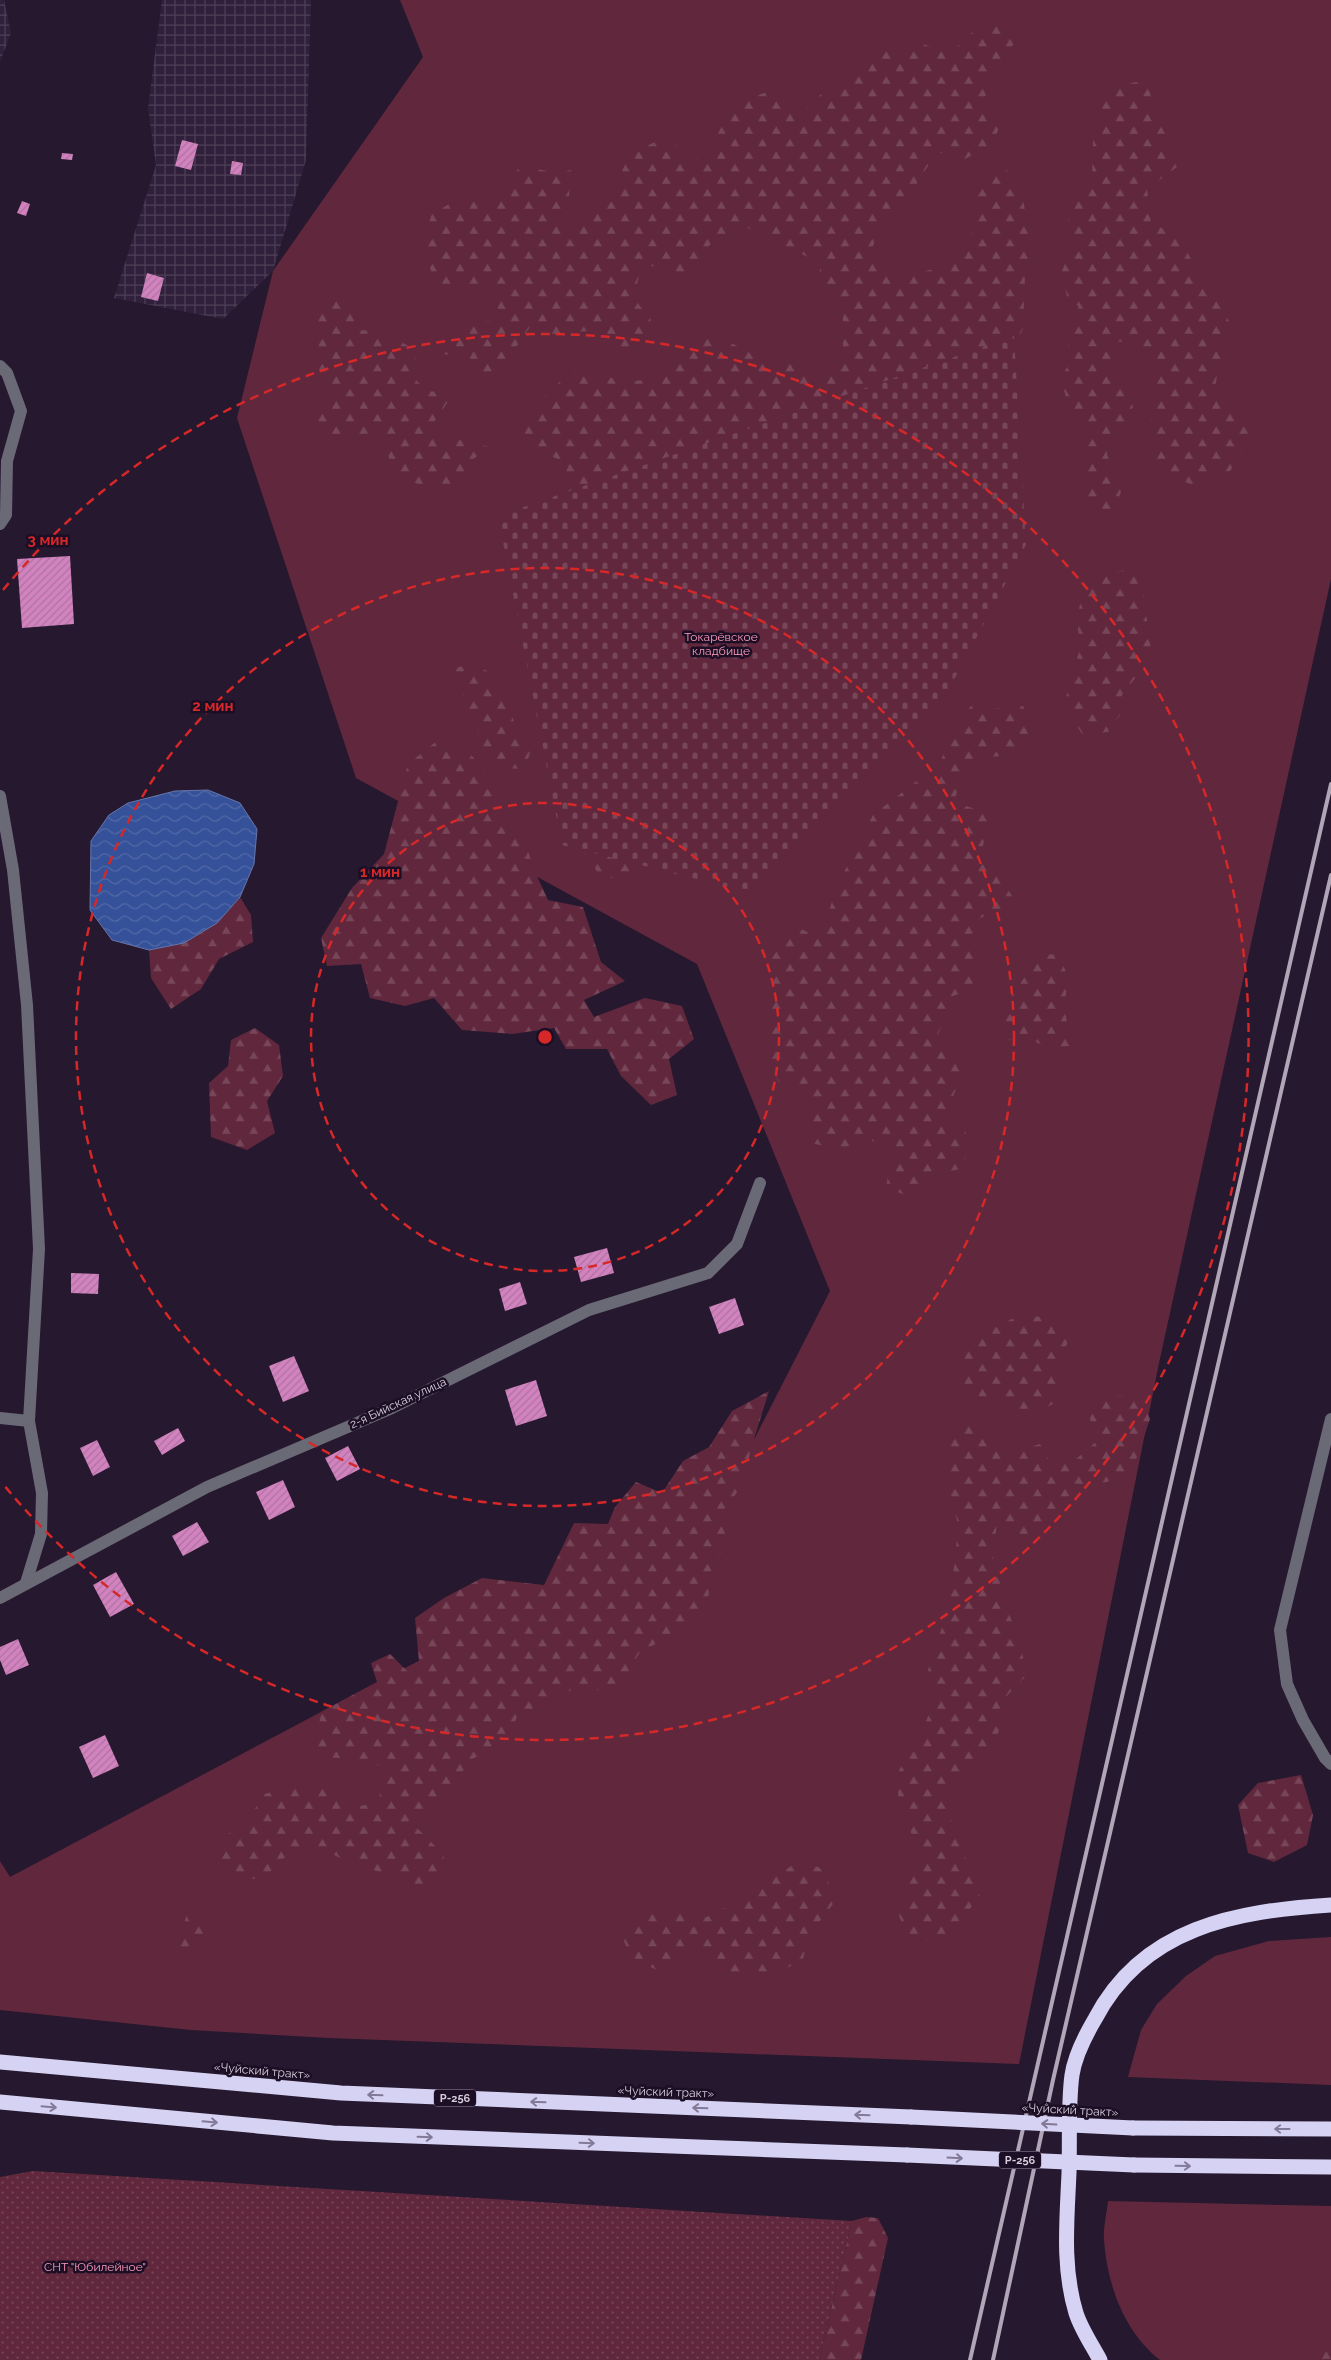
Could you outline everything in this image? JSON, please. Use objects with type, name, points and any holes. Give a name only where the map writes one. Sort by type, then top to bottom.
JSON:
[{"type":"highway","points":[[1100,2360],[1077,2314],[1071,2291],[1066,2251],[1072,2075],[1083,2041],[1100,2009],[1118,1982],[1143,1957],[1171,1939],[1204,1925],[1287,1907],[1331,1905]]},
{"type":"highway","name":"«Чуйский тракт»","points":[[0,2062],[341,2093],[1133,2128],[1331,2129]]},
{"type":"highway","name":"Р-256","points":[[0,2102],[334,2133],[1134,2165],[1331,2168]]},
{"type":"street","points":[[0,366],[7,373],[21,411],[7,462],[6,515],[0,524]]},
{"type":"street","points":[[0,796],[13,870],[27,1005],[39,1249],[29,1420],[42,1493],[41,1534],[26,1583]]},
{"type":"street","name":"2-я Бийская улица","points":[[0,1598],[206,1487],[392,1408],[589,1310],[708,1273],[737,1244],[760,1183]]},
{"type":"street","points":[[0,1418],[29,1420]]},
{"type":"street","points":[[1331,1419],[1280,1630],[1287,1684],[1303,1720],[1324,1758],[1331,1764]]},
{"type":"shaded area","points":[[0,0],[4,0],[11,33],[0,62]]},
{"type":"shaded area","points":[[162,0],[311,0],[306,160],[273,271],[223,319],[114,298],[156,165],[148,108]]},
{"type":"green space","points":[[400,0],[1331,0],[1331,579],[1159,1363],[1019,2064],[329,2038],[191,2030],[0,2010],[0,1861],[10,1877],[368,1687],[720,1506],[830,1291],[697,964],[356,778],[237,418],[273,271],[423,57]]},
{"type":"green space","points":[[1001,21],[1020,35],[992,75],[982,107],[1002,120],[993,143],[965,159],[938,152],[918,180],[910,203],[885,213],[869,257],[907,277],[942,266],[976,229],[973,187],[986,174],[1006,169],[1022,196],[1031,237],[1025,276],[1023,329],[1001,372],[657,853],[628,884],[598,873],[584,851],[561,508],[568,463],[530,448],[523,429],[546,396],[576,369],[629,382],[656,378],[690,345],[716,335],[767,362],[783,361],[819,378],[843,349],[843,315],[816,282],[822,264],[748,228],[716,238],[684,274],[619,258],[639,277],[633,297],[651,320],[638,347],[613,351],[587,331],[552,335],[530,327],[503,366],[478,382],[470,358],[443,354],[458,323],[493,321],[501,299],[489,285],[439,290],[423,251],[431,215],[459,198],[496,206],[520,166],[558,173],[571,170],[569,196],[555,219],[574,229],[599,213],[615,186],[631,152],[675,134],[679,162],[706,157],[722,126],[740,102],[777,88],[799,117],[822,93],[856,77],[876,54],[918,43],[951,52],[976,29]]},
{"type":"green space","points":[[1149,79],[1152,110],[1168,139],[1177,167],[1147,189],[1151,224],[1179,234],[1201,281],[1216,296],[1232,327],[1219,366],[1213,398],[1236,409],[1255,435],[1230,471],[1192,485],[1157,468],[1149,435],[1158,375],[1141,346],[1116,341],[1109,378],[1125,385],[1133,407],[1107,454],[1121,492],[1110,519],[1090,508],[1082,474],[1087,431],[1070,412],[1061,379],[1070,361],[1067,326],[1079,307],[1067,297],[1062,271],[1073,244],[1066,228],[1076,198],[1092,177],[1093,141],[1103,102],[1115,87]]},
{"type":"green space","points":[[345,294],[358,330],[383,331],[415,350],[416,380],[427,391],[454,393],[427,432],[491,447],[473,459],[467,485],[436,490],[409,481],[390,460],[378,432],[339,441],[316,425],[329,397],[318,367],[319,325],[315,312],[332,296]]},
{"type":"green space","name":"Токарёвское кладбище","points":[[1014,336],[1026,545],[950,687],[752,893],[562,845],[498,516]]},
{"type":"green space","points":[[1127,570],[1144,581],[1144,609],[1149,627],[1151,658],[1122,695],[1123,711],[1108,732],[1082,734],[1065,707],[1068,687],[1080,649],[1077,617],[1087,576]]},
{"type":"green space","points":[[472,662],[490,673],[507,702],[516,727],[531,749],[525,769],[505,768],[482,745],[454,669]]},
{"type":"green space","points":[[971,706],[994,709],[1023,706],[1038,733],[1020,755],[987,757],[964,768],[954,802],[990,814],[980,859],[1002,879],[1017,905],[980,918],[969,941],[978,957],[972,989],[950,997],[948,1011],[933,1045],[949,1048],[964,1067],[944,1121],[966,1131],[965,1168],[935,1174],[914,1199],[886,1187],[892,1155],[870,1139],[840,1149],[810,1143],[814,1104],[805,1095],[779,1082],[766,1056],[771,1007],[771,959],[796,927],[826,940],[829,911],[837,886],[873,815],[922,777],[935,775],[955,726]]},
{"type":"green space","points":[[438,740],[465,749],[479,763],[490,781],[503,823],[524,840],[548,900],[583,907],[601,962],[625,981],[584,1000],[594,1017],[645,998],[682,1006],[694,1039],[669,1059],[677,1095],[651,1105],[621,1076],[607,1049],[566,1049],[554,1028],[512,1034],[462,1030],[434,998],[405,1006],[370,998],[361,964],[327,966],[321,938],[352,888],[384,854],[408,764]]},
{"type":"green space","points":[[240,897],[251,915],[253,942],[219,959],[201,989],[171,1009],[151,978],[149,950],[184,943],[217,923]]},
{"type":"green space","points":[[1057,954],[1069,977],[1064,1005],[1071,1046],[1049,1048],[1027,1038],[1004,1041],[998,1017],[1028,972],[1043,955]]},
{"type":"green space","points":[[255,1028],[279,1045],[283,1076],[267,1101],[275,1133],[247,1150],[211,1137],[209,1083],[228,1066],[231,1040]]},
{"type":"green space","points":[[1022,1314],[1052,1319],[1070,1337],[1058,1364],[1062,1381],[1053,1404],[1026,1417],[1005,1403],[982,1399],[964,1383],[959,1349],[970,1340]]},
{"type":"green space","points":[[769,1391],[750,1452],[745,1482],[719,1516],[728,1542],[712,1565],[708,1599],[665,1639],[640,1652],[626,1675],[610,1692],[578,1687],[517,1716],[509,1741],[472,1759],[453,1784],[441,1808],[411,1822],[444,1855],[440,1876],[421,1886],[347,1861],[321,1849],[292,1850],[265,1877],[233,1882],[215,1858],[227,1835],[250,1816],[265,1794],[296,1784],[322,1787],[348,1808],[378,1803],[386,1767],[343,1758],[314,1757],[321,1712],[377,1682],[371,1663],[390,1654],[413,1677],[419,1661],[415,1618],[444,1598],[482,1578],[544,1585],[574,1523],[608,1524],[615,1507],[636,1482],[662,1493],[683,1461],[709,1447],[732,1411]]},
{"type":"green space","points":[[1112,1396],[1140,1397],[1150,1419],[1133,1468],[1107,1482],[1075,1485],[1060,1514],[1024,1536],[997,1522],[993,1558],[1009,1614],[1021,1645],[1026,1676],[1000,1703],[1002,1721],[990,1758],[949,1783],[951,1819],[980,1897],[944,1939],[908,1940],[897,1910],[922,1856],[899,1807],[897,1774],[921,1732],[936,1699],[928,1670],[945,1618],[954,1568],[958,1525],[947,1479],[945,1434],[969,1426],[981,1429],[999,1449],[1013,1452],[1040,1444],[1054,1469],[1076,1459],[1097,1441],[1087,1409]]},
{"type":"green space","points":[[1301,1775],[1313,1815],[1307,1845],[1274,1862],[1248,1853],[1238,1805],[1258,1783]]},
{"type":"green space","points":[[801,1859],[826,1871],[833,1904],[810,1934],[802,1962],[765,1976],[728,1972],[706,1957],[686,1949],[657,1970],[631,1958],[621,1934],[646,1909],[707,1917],[750,1895]]},
{"type":"green space","points":[[187,1914],[210,1925],[209,1945],[188,1956],[176,1948]]},
{"type":"green space","points":[[1331,1937],[1331,2085],[1128,2077],[1141,2030],[1157,2004],[1186,1976],[1215,1956],[1269,1941]]},
{"type":"green space","name":"СНТ \"Юбилейное\"","points":[[33,2171],[852,2221],[819,2360],[0,2360],[0,2177]]},
{"type":"green space","points":[[1108,2201],[1331,2206],[1331,2360],[1160,2360],[1136,2336],[1127,2321],[1114,2290],[1109,2273],[1104,2240]]},
{"type":"green space","points":[[866,2217],[878,2218],[888,2238],[861,2360],[819,2360],[852,2221]]},
{"type":"green space","points":[[1331,2341],[1331,2360],[1311,2360],[1314,2350]]},
{"type":"water","points":[[208,790],[240,803],[257,829],[254,864],[240,897],[217,923],[184,943],[149,950],[112,940],[90,910],[91,841],[109,815],[128,803],[175,791]]},
{"type":"building","points":[[182,140],[198,144],[191,170],[175,166]]},
{"type":"building","points":[[62,153],[73,154],[72,160],[61,159]]},
{"type":"building","points":[[232,161],[243,163],[241,175],[230,174]]},
{"type":"building","points":[[22,201],[30,204],[26,216],[17,213]]},
{"type":"building","points":[[147,273],[164,278],[158,301],[141,297]]},
{"type":"building","points":[[70,556],[74,624],[22,628],[17,559]]},
{"type":"building","points":[[607,1248],[614,1273],[581,1282],[574,1257]]},
{"type":"building","points":[[71,1273],[99,1274],[98,1294],[71,1293]]},
{"type":"building","points":[[520,1282],[527,1304],[505,1311],[499,1289]]},
{"type":"building","points":[[735,1298],[744,1325],[719,1334],[709,1307]]},
{"type":"building","points":[[294,1356],[309,1391],[283,1402],[269,1366]]},
{"type":"building","points":[[536,1380],[547,1416],[516,1426],[505,1390]]},
{"type":"building","points":[[178,1428],[185,1441],[162,1455],[154,1441]]},
{"type":"building","points":[[97,1440],[110,1467],[93,1476],[80,1448]]},
{"type":"building","points":[[348,1446],[360,1469],[337,1481],[325,1458]]},
{"type":"building","points":[[283,1480],[295,1507],[269,1520],[256,1492]]},
{"type":"building","points":[[197,1522],[209,1542],[183,1556],[172,1536]]},
{"type":"building","points":[[116,1572],[134,1604],[110,1617],[93,1585]]},
{"type":"building","points":[[18,1639],[29,1665],[6,1675],[0,1660],[0,1647]]},
{"type":"building","points":[[105,1735],[119,1766],[93,1778],[79,1747]]},
{"type":"railway","points":[[970,2360],[1331,784]]},
{"type":"railway","points":[[993,2360],[1053,2080],[1331,875]]}]
